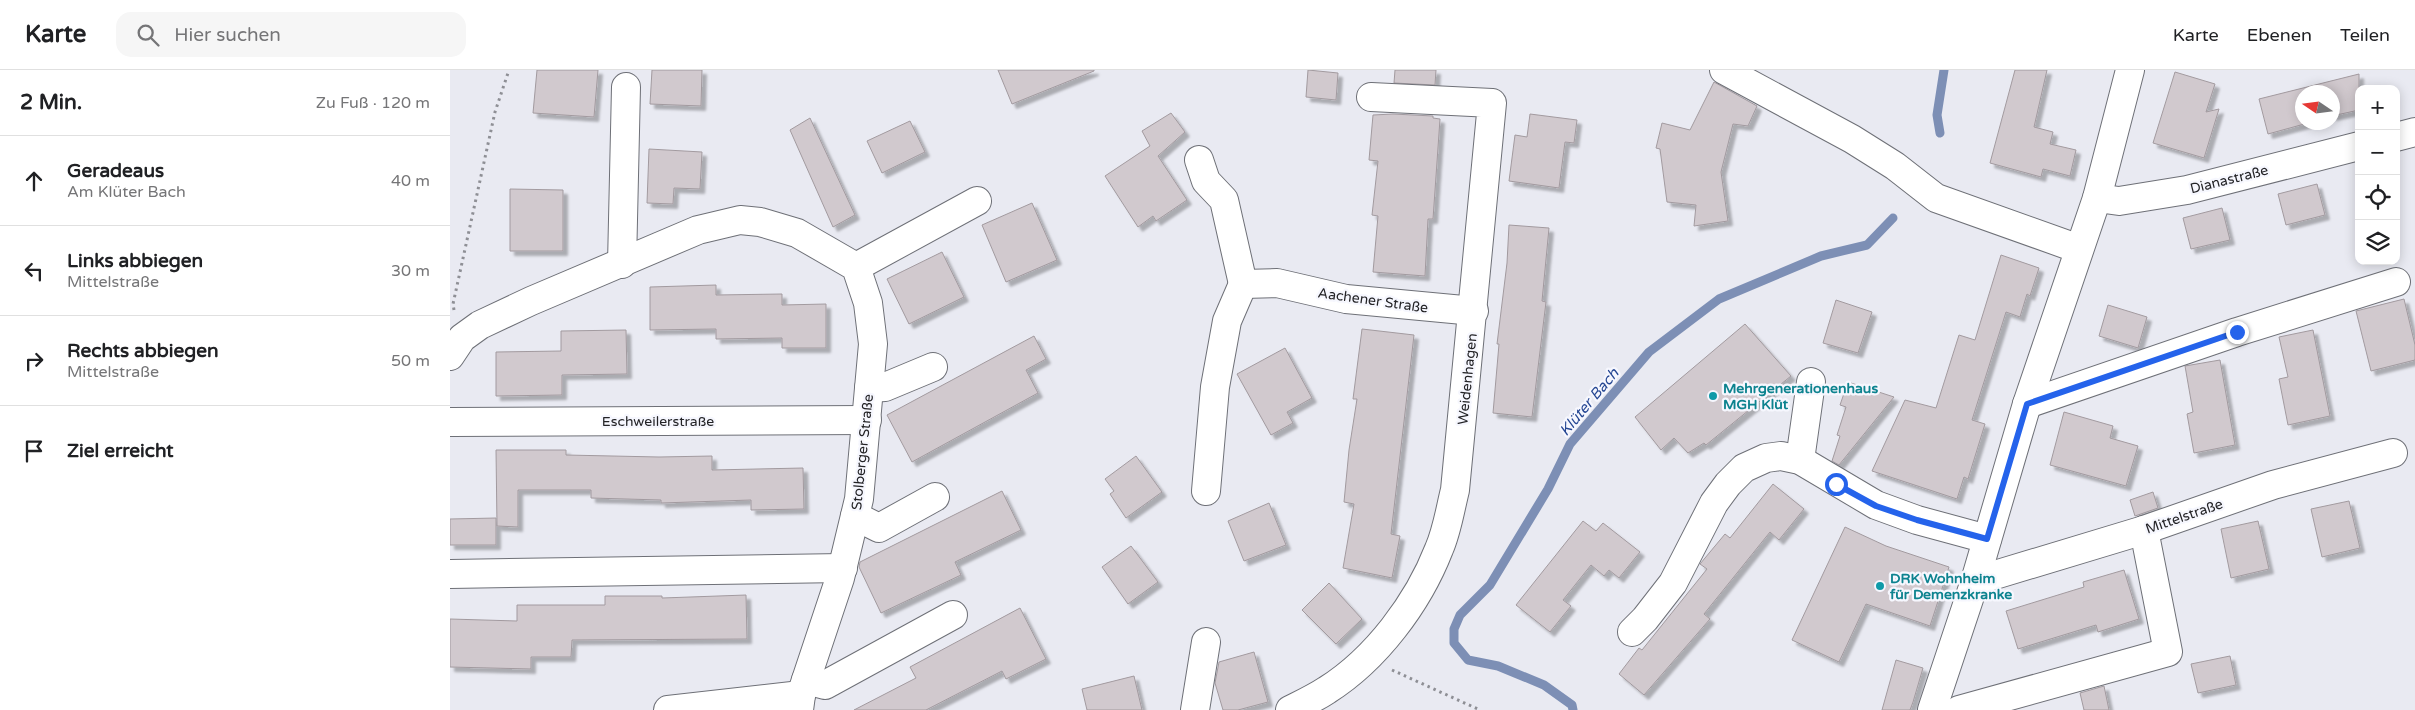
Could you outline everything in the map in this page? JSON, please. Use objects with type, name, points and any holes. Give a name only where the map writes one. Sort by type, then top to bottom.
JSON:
[{"type":"street","points":[[1724,70],[1852,139],[1896,166],[1936,198],[2079,249]]},
{"type":"street","points":[[1932,710],[1975,581],[2027,404],[2097,198],[2130,70]]},
{"type":"street","points":[[622,264],[626,87]]},
{"type":"street","name":"Weidenhagen","points":[[1290,710],[1326,691],[1348,674],[1387,637],[1407,610],[1426,579],[1440,548],[1455,490],[1474,311],[1492,103],[1371,97]]},
{"type":"street","points":[[2400,136],[2415,132]]},
{"type":"street","name":"Dianastraße","points":[[2097,198],[2119,201],[2188,190],[2355,147]]},
{"type":"street","points":[[1199,160],[1206,181],[1224,200],[1244,284],[1227,321],[1215,387],[1206,490]]},
{"type":"street","points":[[454,340],[531,300],[622,264],[698,230],[740,220],[760,222],[778,227],[814,242],[856,267],[978,201]]},
{"type":"street","name":"Stolberger Straße","points":[[802,695],[843,568],[859,499],[872,344],[868,303],[856,267]]},
{"type":"street","points":[[2027,404],[2237,332],[2396,282]]},
{"type":"street","name":"Aachener Straße","points":[[1244,284],[1277,284],[1346,298],[1474,311]]},
{"type":"street","points":[[869,388],[885,387],[933,367]]},
{"type":"street","points":[[1800,460],[1810,382]]},
{"type":"street","name":"Eschweilerstraße","points":[[450,422],[867,420]]},
{"type":"street","name":"Mittelstraße","points":[[1975,581],[2144,530],[2273,485],[2393,453]]},
{"type":"street","points":[[1632,632],[1645,620],[1673,583],[1714,503],[1744,468],[1766,458],[1781,456],[1800,460],[1876,506],[1917,520],[1987,539]]},
{"type":"street","points":[[855,516],[879,528],[935,496]]},
{"type":"street","points":[[1959,710],[2168,652],[2144,530]]},
{"type":"street","points":[[450,574],[843,568]]},
{"type":"street","points":[[668,710],[802,695],[825,685],[953,615]]},
{"type":"street","points":[[1195,710],[1206,642]]},
{"type":"path","points":[[454,340],[453,304],[495,112],[509,70]]},
{"type":"path","points":[[1365,658],[1480,710]]},
{"type":"building","points":[[537,70],[598,70],[594,117],[533,113]]},
{"type":"building","points":[[652,70],[702,70],[701,106],[650,104]]},
{"type":"building","points":[[998,70],[1094,70],[1094,71],[1012,104]]},
{"type":"building","points":[[1308,70],[1338,73],[1336,100],[1306,97]]},
{"type":"building","points":[[1395,70],[1436,70],[1435,85],[1394,83]]},
{"type":"building","points":[[2015,70],[2047,70],[2034,127],[2053,132],[2050,144],[2076,150],[2070,176],[2043,169],[2041,177],[1990,163]]},
{"type":"building","points":[[2175,72],[2215,84],[2206,112],[2219,109],[2204,158],[2153,143]]},
{"type":"building","points":[[2359,74],[2359,85],[2355,85],[2355,111],[2340,114],[2340,85],[2315,85]]},
{"type":"building","points":[[1714,82],[1757,106],[1748,126],[1733,124],[1721,172],[1728,221],[1694,226],[1696,205],[1667,202],[1660,149],[1656,148],[1662,123],[1690,130]]},
{"type":"building","points":[[2295,90],[2295,127],[2268,134],[2259,99]]},
{"type":"building","points":[[1171,113],[1185,132],[1158,156],[1187,200],[1156,221],[1153,216],[1138,227],[1105,176],[1150,146],[1142,131]]},
{"type":"building","points":[[1530,114],[1577,120],[1574,143],[1565,142],[1559,188],[1509,181],[1515,135],[1527,137]]},
{"type":"building","points":[[1373,115],[1433,116],[1433,118],[1440,119],[1433,219],[1428,219],[1425,276],[1373,272],[1378,216],[1372,215],[1378,161],[1369,160]]},
{"type":"building","points":[[810,118],[855,215],[833,227],[790,130]]},
{"type":"building","points":[[910,121],[925,152],[882,173],[867,141]]},
{"type":"building","points":[[649,149],[702,152],[700,189],[674,188],[673,204],[647,203]]},
{"type":"building","points":[[2317,184],[2325,215],[2286,225],[2278,194]]},
{"type":"building","points":[[510,189],[563,190],[563,251],[510,251]]},
{"type":"building","points":[[1032,203],[1057,260],[1006,282],[982,225]]},
{"type":"building","points":[[2222,208],[2230,240],[2191,249],[2183,218]]},
{"type":"building","points":[[1509,225],[1549,228],[1542,301],[1546,302],[1532,417],[1493,413],[1499,344],[1497,344],[1507,263]]},
{"type":"building","points":[[942,252],[964,297],[909,324],[887,279]]},
{"type":"building","points":[[2001,255],[2039,268],[2030,296],[2027,294],[2020,317],[2006,312],[1972,420],[1985,424],[1968,479],[1964,477],[1957,499],[1872,471],[1905,400],[1936,408],[1959,335],[1975,340]]},
{"type":"building","points":[[716,285],[716,295],[782,294],[782,305],[826,304],[826,348],[782,348],[782,338],[716,339],[716,329],[650,330],[650,287]]},
{"type":"building","points":[[2404,299],[2415,345],[2415,360],[2371,371],[2356,311]]},
{"type":"building","points":[[1836,300],[1872,312],[1858,353],[1823,343]]},
{"type":"building","points":[[2108,305],[2147,317],[2138,348],[2099,336]]},
{"type":"building","name":"Mehrgenerationenhaus MGH Klüt","points":[[1745,324],[1791,376],[1706,445],[1704,443],[1688,453],[1674,438],[1661,450],[1635,417]]},
{"type":"building","points":[[1362,329],[1414,335],[1391,534],[1400,536],[1392,578],[1343,568],[1354,504],[1344,502],[1349,450],[1357,399],[1353,399]]},
{"type":"building","points":[[626,330],[627,374],[562,375],[562,395],[496,396],[496,352],[561,351],[561,331]]},
{"type":"building","points":[[2313,330],[2330,416],[2288,425],[2279,379],[2288,377],[2279,337]]},
{"type":"building","points":[[1034,336],[1046,359],[1026,370],[1038,393],[912,462],[887,415]]},
{"type":"building","points":[[1285,348],[1312,398],[1287,412],[1293,423],[1271,435],[1237,374]]},
{"type":"building","points":[[2220,360],[2235,445],[2194,453],[2187,414],[2193,412],[2185,366]]},
{"type":"building","points":[[1848,382],[1894,397],[1839,465],[1832,461],[1840,436],[1837,435],[1846,407],[1840,405]]},
{"type":"building","points":[[2064,412],[2113,426],[2110,438],[2138,446],[2126,486],[2050,465]]},
{"type":"building","points":[[496,450],[566,450],[566,455],[712,456],[712,470],[803,468],[804,509],[751,510],[751,500],[661,503],[661,500],[591,498],[591,490],[518,490],[518,527],[497,526]]},
{"type":"building","points":[[1136,456],[1162,492],[1126,518],[1110,494],[1114,491],[1105,479]]},
{"type":"building","points":[[1773,484],[1804,509],[1779,540],[1770,532],[1704,614],[1710,619],[1644,695],[1619,674],[1639,648],[1642,650],[1707,569],[1700,564],[1725,534],[1730,538]]},
{"type":"building","points":[[1002,491],[1021,530],[955,562],[961,575],[881,613],[859,567],[860,562]]},
{"type":"building","points":[[2153,492],[2158,508],[2135,516],[2130,500]]},
{"type":"building","points":[[2349,501],[2360,548],[2322,557],[2311,509]]},
{"type":"building","points":[[1269,503],[1286,545],[1244,561],[1228,521]]},
{"type":"building","points":[[496,518],[496,545],[450,545],[450,519]]},
{"type":"building","points":[[1583,521],[1596,531],[1603,523],[1640,552],[1619,578],[1609,570],[1604,576],[1591,565],[1563,600],[1571,606],[1550,632],[1516,605]]},
{"type":"building","points":[[2258,521],[2269,569],[2231,578],[2221,529]]},
{"type":"building","name":"DRK Wohnheim für Demenzkranke","points":[[1845,527],[1886,546],[1949,567],[1930,626],[1866,604],[1839,662],[1792,640]]},
{"type":"building","points":[[1131,546],[1158,582],[1128,604],[1102,567]]},
{"type":"building","points":[[2124,570],[2139,619],[2098,632],[2096,625],[2018,649],[2006,611],[2084,587],[2083,582]]},
{"type":"building","points":[[1329,583],[1362,619],[1336,644],[1302,610]]},
{"type":"building","points":[[746,595],[747,639],[572,640],[571,657],[531,657],[531,669],[450,667],[450,619],[517,621],[517,605],[605,605],[605,596],[662,596],[662,598]]},
{"type":"building","points":[[1020,608],[1046,659],[1006,679],[1002,671],[926,710],[854,710],[916,678],[910,667]]},
{"type":"building","points":[[1254,652],[1268,702],[1238,710],[1223,710],[1215,683],[1219,662]]},
{"type":"building","points":[[2230,656],[2236,685],[2198,693],[2191,664]]},
{"type":"building","points":[[1896,660],[1923,668],[1910,710],[1882,710]]},
{"type":"building","points":[[1134,676],[1142,710],[1087,710],[1082,689]]},
{"type":"building","points":[[2104,686],[2109,710],[2084,710],[2080,693]]},
{"type":"waterway","name":"Klüter Bach","points":[[1940,133],[1937,115],[1944,70]]},
{"type":"waterway","name":"Klüter Bach","points":[[1573,710],[1572,705],[1544,685],[1498,666],[1468,660],[1454,643],[1454,629],[1460,615],[1490,585],[1548,489],[1570,444],[1649,352],[1719,299],[1821,256],[1867,245],[1893,218]]},
{"type":"place","name":"Mehrgenerationenhaus MGH Klüt","points":[[1713,396]]},
{"type":"place","name":"DRK Wohnheim für Demenzkranke","points":[[1880,586]]},
{"type":"route","points":[[1836,484],[1876,506],[1917,520],[1987,539],[2027,404],[2237,332]]}]
